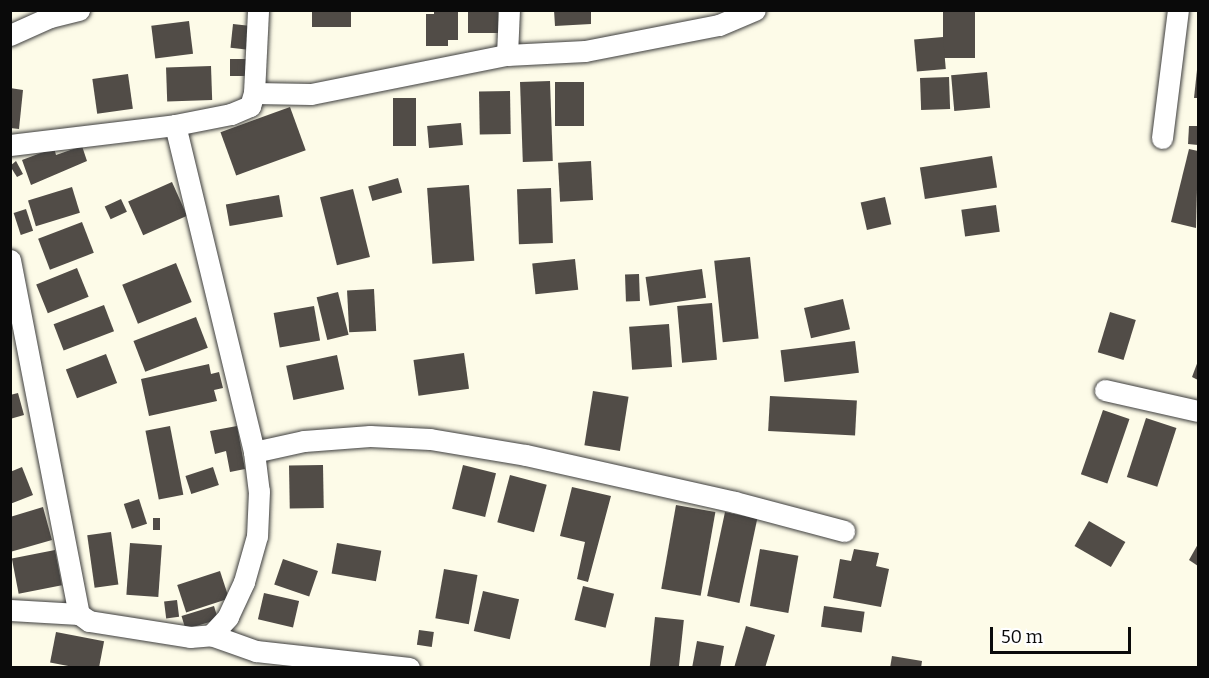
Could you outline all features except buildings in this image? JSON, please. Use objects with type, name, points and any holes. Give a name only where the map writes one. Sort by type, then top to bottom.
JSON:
[{"type":"street","points":[[10,35],[50,17],[79,10]]},
{"type":"street","points":[[10,145],[175,125],[231,114],[250,106],[254,93],[258,10]]},
{"type":"street","points":[[507,55],[509,10]]},
{"type":"street","points":[[254,93],[311,94],[507,55],[585,51],[719,25],[755,10]]},
{"type":"street","points":[[1162,138],[1178,10]]},
{"type":"street","points":[[175,125],[254,452],[259,491],[257,536],[244,582],[228,617],[211,635]]},
{"type":"street","points":[[10,260],[19,344],[78,614]]},
{"type":"street","points":[[1105,390],[1198,411]]},
{"type":"street","points":[[254,452],[304,441],[370,436],[430,440],[526,455],[723,499],[844,531]]},
{"type":"street","points":[[10,610],[78,614],[89,621],[190,638],[211,635],[256,651],[409,668]]}]
